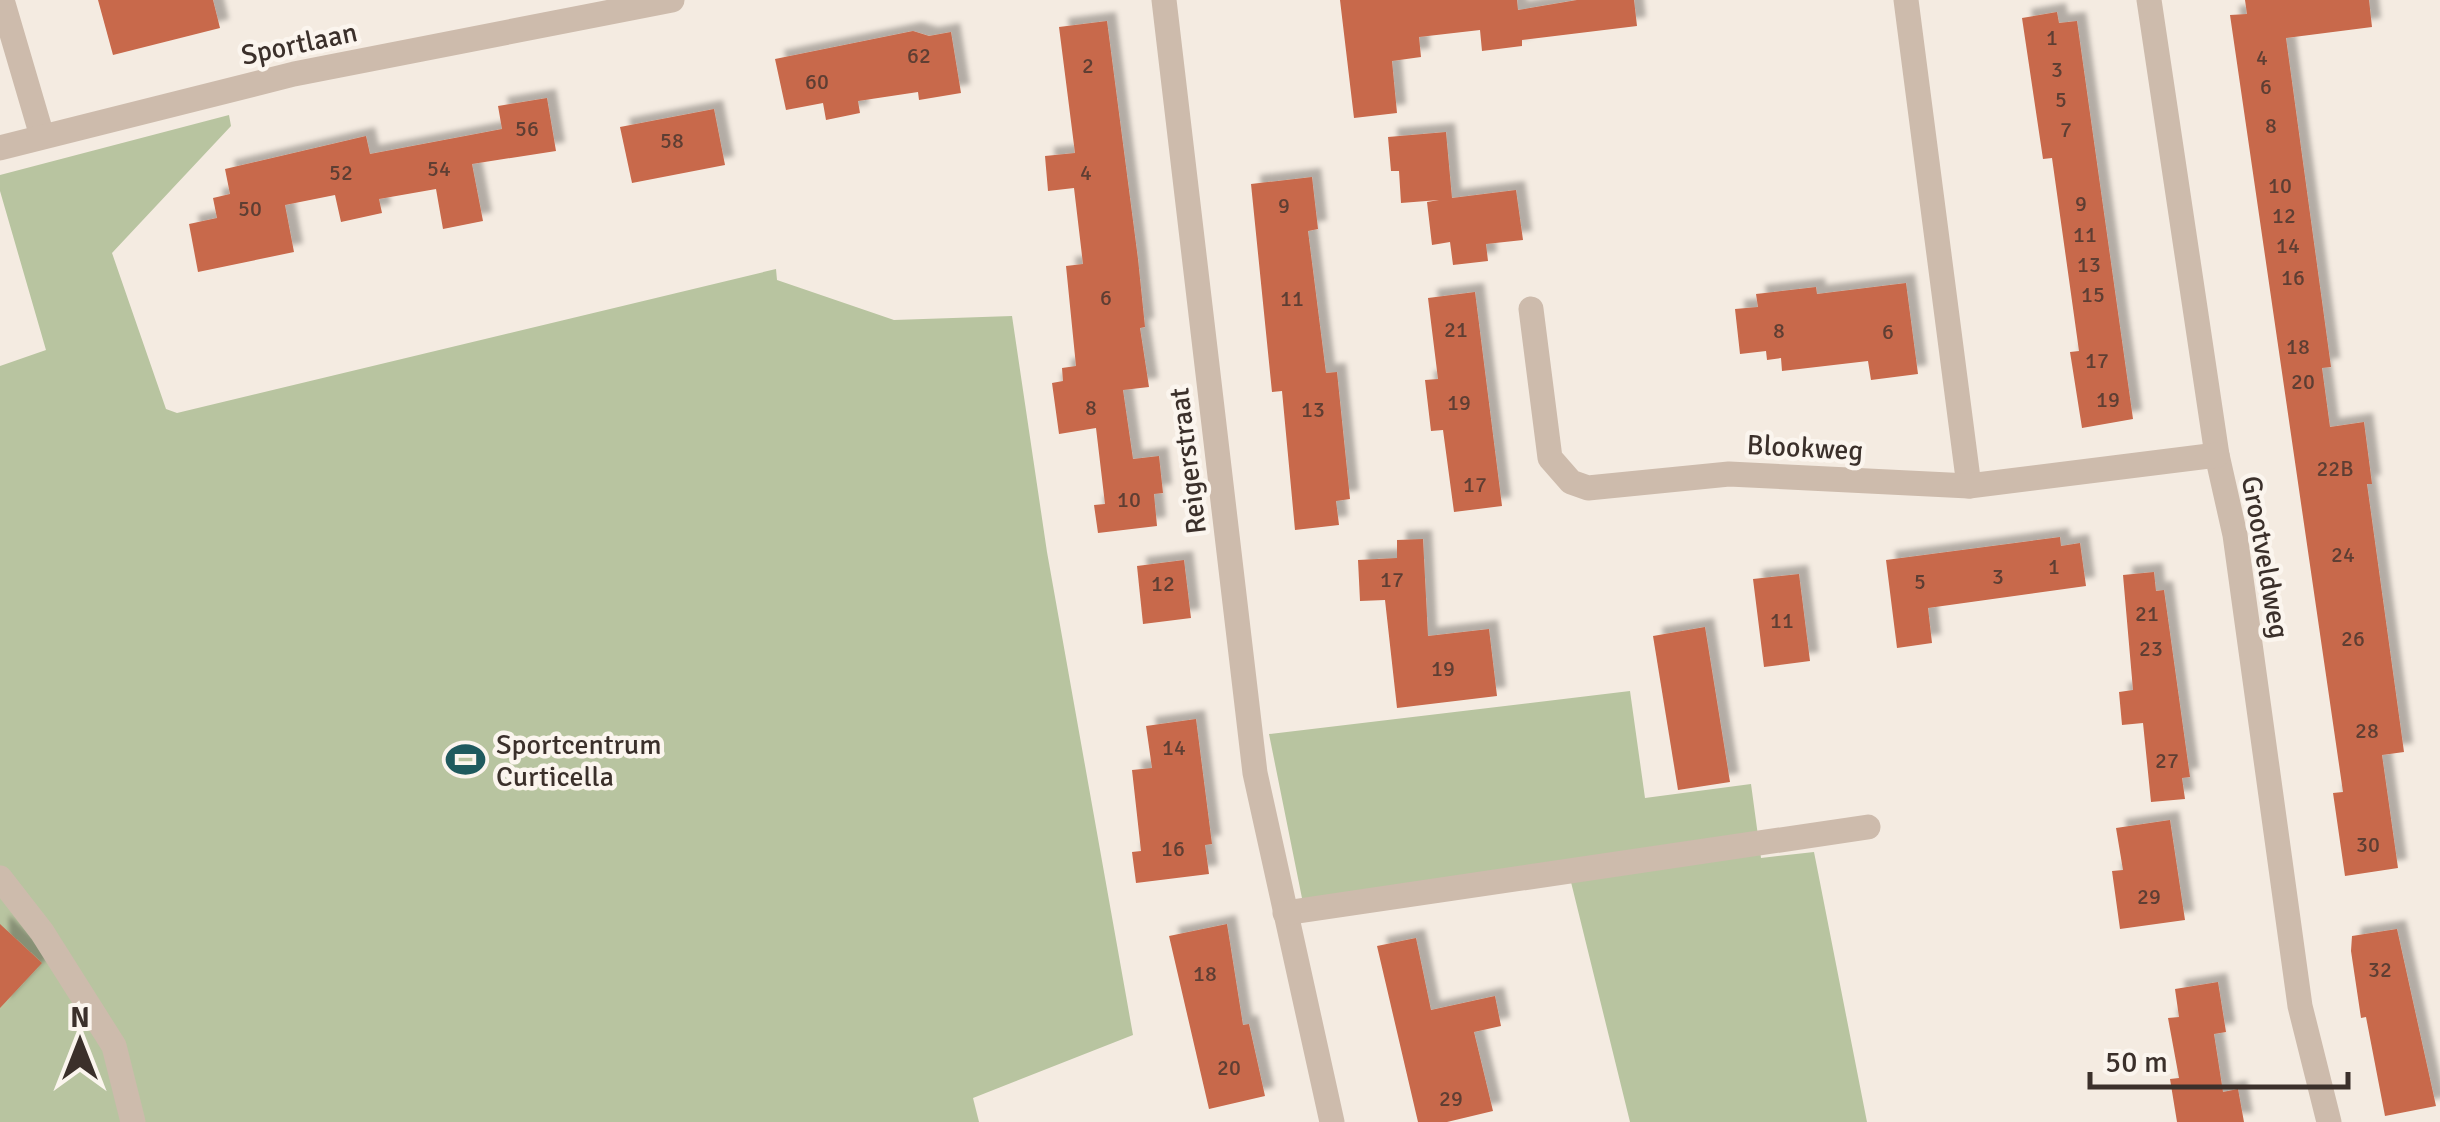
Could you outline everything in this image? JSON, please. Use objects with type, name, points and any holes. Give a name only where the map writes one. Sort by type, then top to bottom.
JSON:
[{"type":"street","points":[[2,0],[42,136]]},
{"type":"street","name":"Sportlaan","points":[[0,148],[332,65],[672,0]]},
{"type":"street","name":"Reigerstraat","points":[[1164,0],[1255,773],[1332,1122]]},
{"type":"street","points":[[1906,0],[1969,486]]},
{"type":"street","name":"Grootveldweg","points":[[2149,0],[2217,455],[2235,534],[2300,1006],[2329,1122]]},
{"type":"street","name":"Blookweg","points":[[1531,309],[1546,441],[1550,458],[1571,482],[1604,489],[1729,474],[1969,486],[2217,455]]},
{"type":"street","points":[[1285,913],[1868,827]]},
{"type":"street","points":[[0,878],[42,932],[114,1046],[132,1122]]},
{"type":"green space","name":"Sportcentrum Curticella","points":[[229,115],[231,126],[112,253],[166,409],[177,413],[776,269],[777,280],[894,320],[1012,316],[1047,552],[1133,1035],[973,1098],[979,1122],[0,1122],[0,366],[46,350],[0,191],[0,175]]},
{"type":"green space","points":[[1630,691],[1645,798],[1751,784],[1761,858],[1814,852],[1867,1122],[1630,1122],[1570,878],[1306,918],[1269,734]]},
{"type":"building","points":[[98,0],[213,0],[220,28],[113,55]]},
{"type":"building","points":[[1340,0],[1517,0],[1518,10],[1577,0],[1634,0],[1637,26],[1522,40],[1522,46],[1482,51],[1480,30],[1419,37],[1421,57],[1392,61],[1397,113],[1354,118]]},
{"type":"building","points":[[2245,0],[2369,0],[2372,27],[2286,38],[2331,367],[2322,368],[2330,427],[2364,422],[2372,484],[2367,484],[2404,752],[2382,755],[2398,868],[2345,876],[2333,793],[2343,792],[2230,15],[2247,14]]},
{"type":"building","points":[[2057,12],[2059,23],[2077,21],[2133,419],[2082,428],[2070,352],[2079,351],[2052,158],[2043,159],[2022,18]]},
{"type":"building","points":[[1107,21],[1138,259],[1145,327],[1140,328],[1149,387],[1123,390],[1133,459],[1159,456],[1163,493],[1154,494],[1157,526],[1098,533],[1094,505],[1105,504],[1096,428],[1059,434],[1052,383],[1063,381],[1062,368],[1076,366],[1066,266],[1083,264],[1074,188],[1048,191],[1045,156],[1075,153],[1059,27]]},
{"type":"building","points":[[913,31],[929,36],[951,32],[961,93],[919,100],[918,92],[858,101],[860,113],[826,120],[823,103],[786,110],[775,59]]},
{"type":"building","points":[[547,98],[556,151],[472,164],[483,221],[443,229],[436,189],[379,199],[382,213],[341,222],[335,195],[285,205],[294,252],[198,272],[189,224],[217,218],[213,198],[230,194],[225,169],[366,136],[370,154],[502,129],[498,106]]},
{"type":"building","points":[[714,109],[725,165],[632,183],[620,127]]},
{"type":"building","points":[[1446,132],[1452,198],[1516,190],[1523,240],[1486,244],[1488,261],[1453,265],[1450,242],[1432,245],[1427,202],[1439,200],[1401,203],[1399,171],[1391,171],[1388,137]]},
{"type":"building","points":[[1312,177],[1318,229],[1308,231],[1326,373],[1337,372],[1350,499],[1336,501],[1339,525],[1295,530],[1282,391],[1272,392],[1251,184]]},
{"type":"building","points":[[1906,283],[1918,374],[1871,380],[1868,361],[1782,371],[1781,358],[1767,360],[1766,351],[1740,354],[1735,309],[1758,307],[1756,294],[1816,287],[1817,294]]},
{"type":"building","points":[[1475,292],[1502,506],[1454,512],[1443,430],[1431,431],[1425,380],[1438,379],[1428,298]]},
{"type":"building","points":[[2060,537],[2061,546],[2080,543],[2086,586],[1928,608],[1932,643],[1897,648],[1886,560]]},
{"type":"building","points":[[1423,539],[1428,636],[1489,629],[1497,696],[1397,708],[1385,600],[1360,601],[1358,560],[1397,558],[1397,540]]},
{"type":"building","points":[[1184,560],[1191,618],[1143,624],[1137,566]]},
{"type":"building","points":[[2154,572],[2156,591],[2164,590],[2190,777],[2182,778],[2185,799],[2151,802],[2143,723],[2122,725],[2119,692],[2133,690],[2123,575]]},
{"type":"building","points":[[1799,574],[1810,661],[1764,667],[1753,579]]},
{"type":"building","points":[[1705,627],[1730,782],[1678,790],[1653,636]]},
{"type":"building","points":[[1196,719],[1212,844],[1205,845],[1209,874],[1136,883],[1132,852],[1141,851],[1132,770],[1152,768],[1146,726]]},
{"type":"building","points":[[2170,820],[2185,920],[2120,929],[2112,871],[2123,870],[2116,828]]},
{"type":"building","points":[[0,924],[42,963],[0,1008]]},
{"type":"building","points":[[1227,924],[1243,1025],[1249,1024],[1265,1096],[1209,1109],[1169,936]]},
{"type":"building","points":[[2397,929],[2436,1106],[2385,1116],[2366,1017],[2361,1018],[2351,951],[2352,936]]},
{"type":"building","points":[[1416,938],[1431,1010],[1495,996],[1501,1026],[1474,1032],[1493,1111],[1447,1122],[1418,1122],[1377,946]]},
{"type":"building","points":[[2218,982],[2226,1032],[2214,1034],[2223,1092],[2238,1089],[2244,1122],[2177,1122],[2170,1079],[2179,1078],[2168,1018],[2179,1017],[2175,989]]},
{"type":"place","name":"Sportcentrum Curticella","points":[[466,760]]}]
